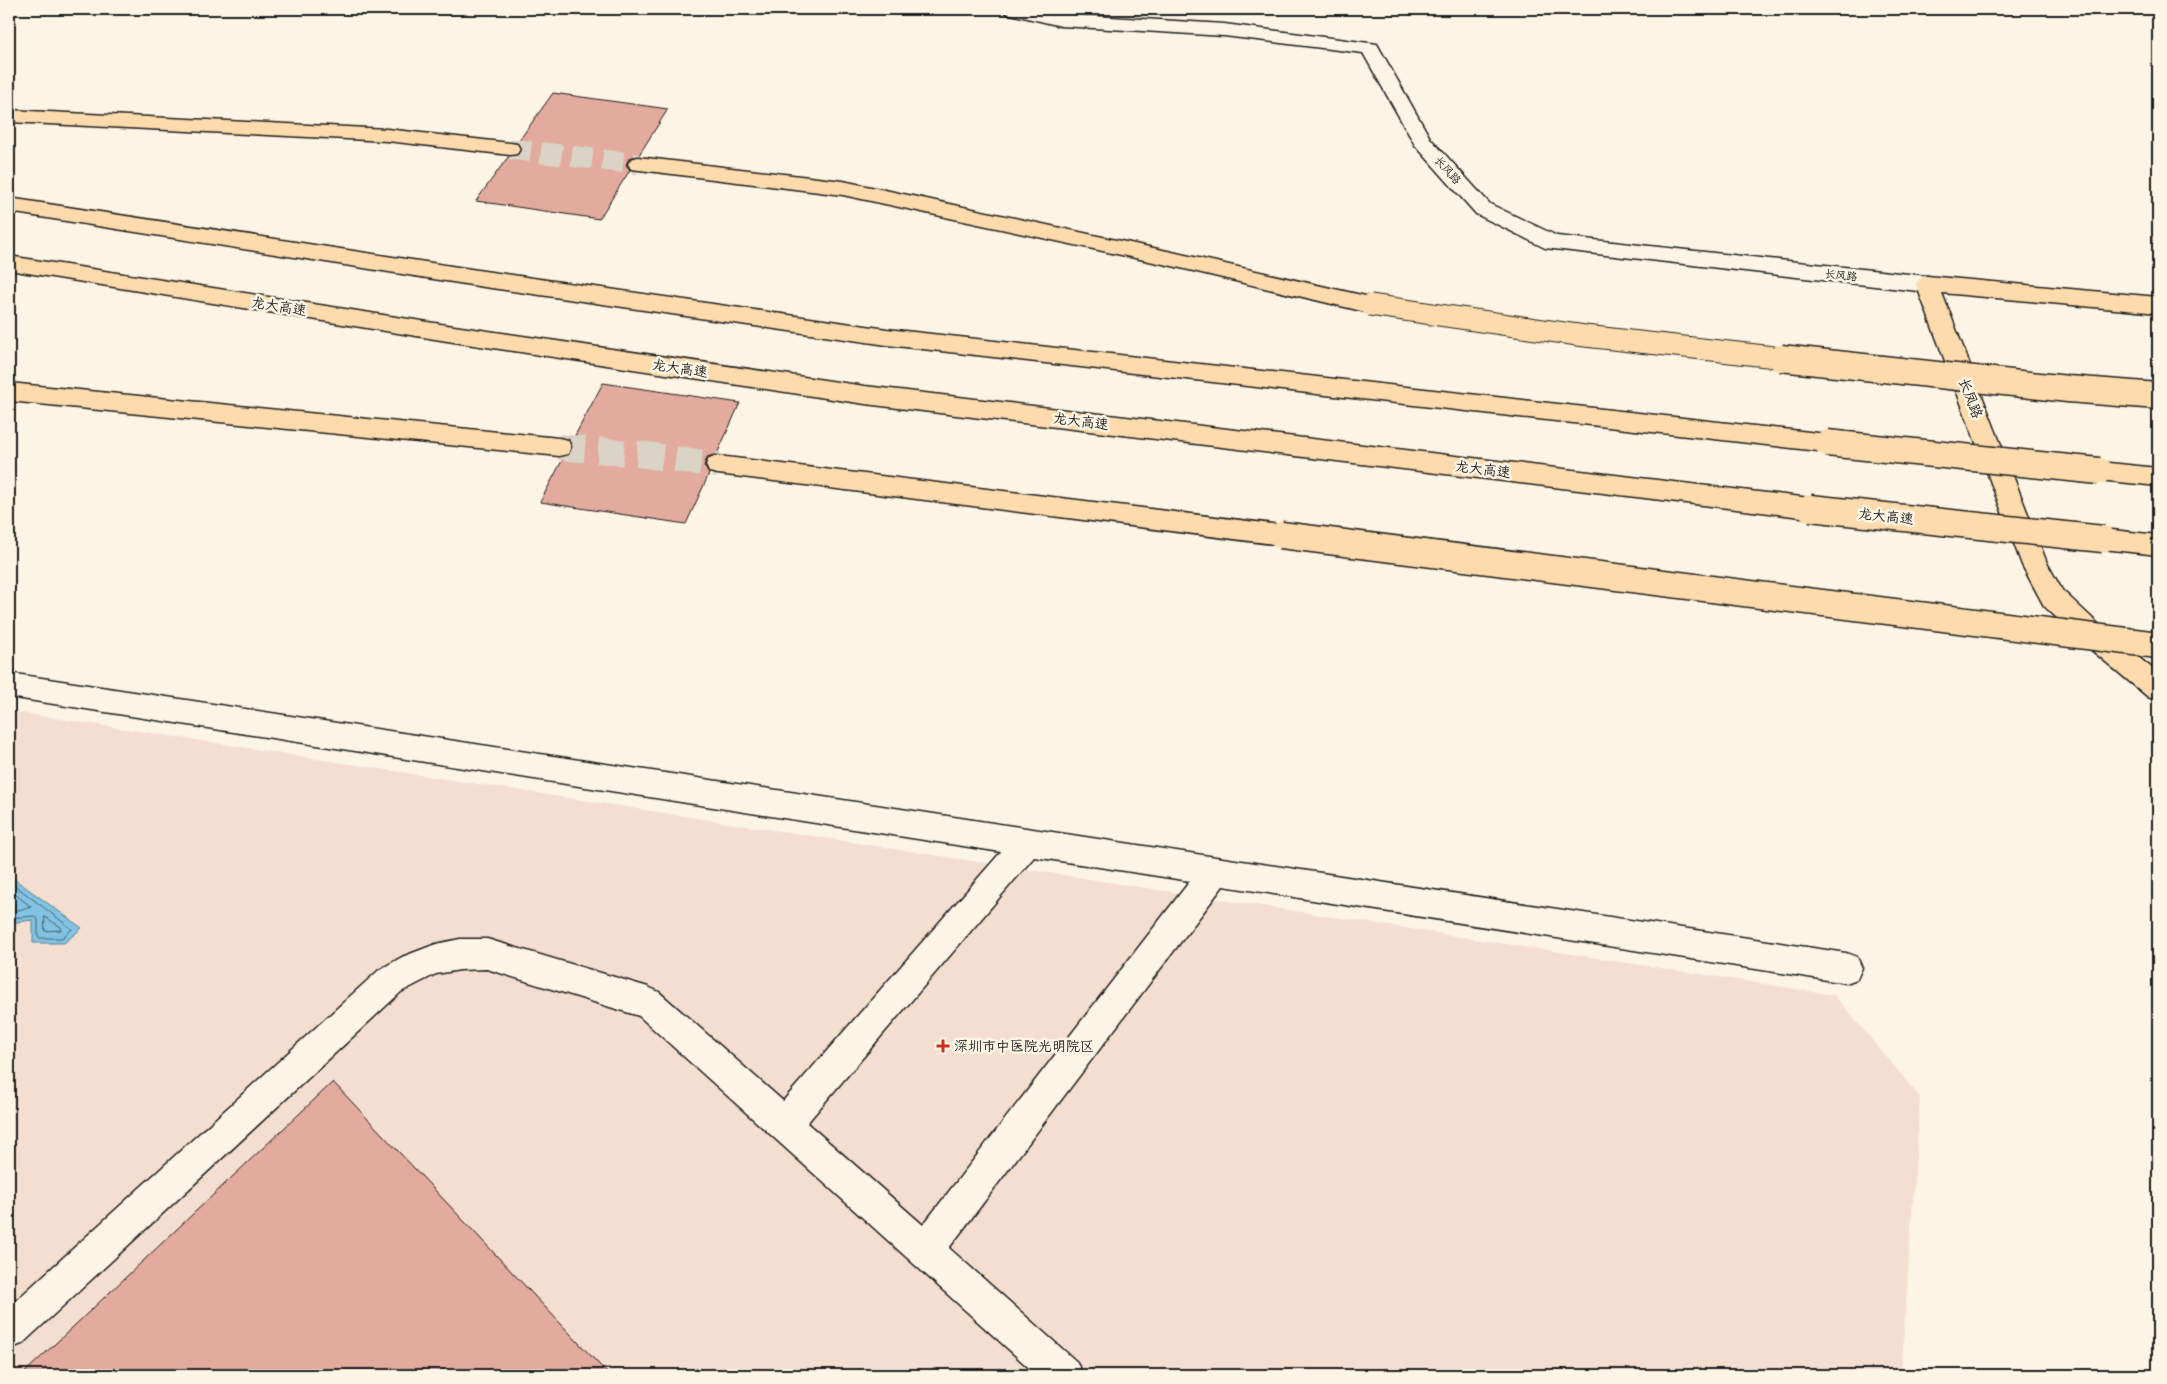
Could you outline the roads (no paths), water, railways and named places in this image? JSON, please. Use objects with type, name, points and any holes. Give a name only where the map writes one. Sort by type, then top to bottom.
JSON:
[{"type":"main road","points":[[9,116],[388,135],[510,149]]},
{"type":"main road","points":[[638,164],[843,188],[1172,259],[1370,305],[1585,336],[2058,388],[2158,396]]},
{"type":"main road","points":[[9,205],[484,279],[887,337],[1828,443],[2158,477]]},
{"type":"main road","name":"龙大高速","points":[[9,263],[457,334],[865,395],[1810,508],[2158,545]]},
{"type":"main road","points":[[1927,284],[2158,305]]},
{"type":"main road","name":"长凤路","points":[[1927,284],[2035,565],[2053,598],[2098,640],[2158,689]]},
{"type":"main road","points":[[9,392],[559,447]]},
{"type":"main road","points":[[718,465],[2158,645]]},
{"type":"street","name":"长风路","points":[[1012,9],[1061,20],[1224,30],[1370,48],[1422,141],[1483,209],[1553,244],[1927,284]]},
{"type":"street","points":[[9,685],[1846,968]]},
{"type":"street","points":[[784,1125],[1028,842]]},
{"type":"street","points":[[925,1252],[1216,871]]},
{"type":"street","points":[[9,1331],[368,999],[390,981],[413,967],[438,958],[463,953],[487,954],[648,1003],[1064,1375]]},
{"type":"water","points":[[9,876],[82,928],[64,943],[33,943],[33,920],[9,923]]},
{"type":"tunnel","points":[[510,149],[638,164]]},
{"type":"tunnel","points":[[559,447],[639,454],[718,465]]},
{"type":"place","name":"深圳市中医院光明院区","points":[[943,1046]]}]
